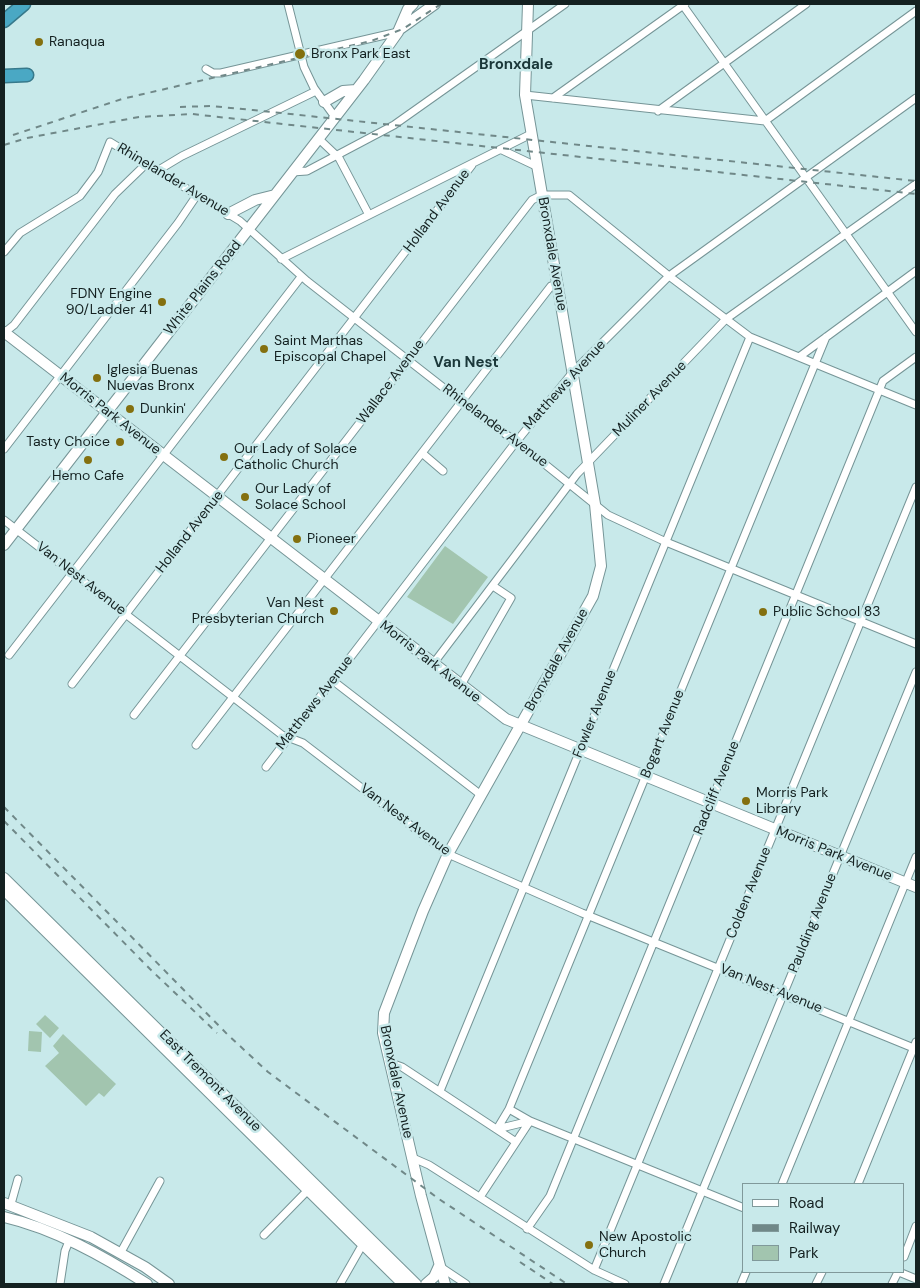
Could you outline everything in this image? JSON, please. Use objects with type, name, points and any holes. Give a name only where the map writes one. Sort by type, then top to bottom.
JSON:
[{"type":"highway","points":[[4,12],[16,4]]},
{"type":"highway","points":[[4,21],[24,4]]},
{"type":"highway","points":[[4,76],[27,75]]},
{"type":"main road","name":"White Plains Road","points":[[4,545],[319,139],[400,28],[413,4]]},
{"type":"main road","name":"White Plains Road","points":[[400,28],[423,4]]},
{"type":"main road","name":"White Plains Road","points":[[400,28],[435,4]]},
{"type":"main road","name":"Bronxdale Avenue","points":[[445,1284],[439,1266],[382,1028],[384,1013],[423,911],[448,854],[521,726],[596,588],[601,566],[589,462],[524,95],[528,4]]},
{"type":"main road","points":[[324,102],[343,91],[356,90]]},
{"type":"main road","points":[[228,214],[256,200],[275,194]]},
{"type":"main road","name":"Morris Park Avenue","points":[[4,333],[499,715],[521,726],[916,887]]},
{"type":"main road","name":"East Tremont Avenue","points":[[4,878],[7,893],[121,999],[367,1242],[416,1284]]},
{"type":"main road","points":[[7,1204],[91,1236],[121,1252],[169,1284]]},
{"type":"main road","points":[[4,1217],[41,1228],[69,1241],[115,1264],[147,1284]]},
{"type":"main road","points":[[41,1228],[45,1218]]},
{"type":"main road","name":"East Tremont Avenue","points":[[367,1242],[403,1284]]},
{"type":"main road","points":[[426,1284],[434,1277],[439,1266]]},
{"type":"street","points":[[288,4],[300,55],[316,91],[335,117]]},
{"type":"street","points":[[292,172],[304,172],[338,156],[394,125],[565,4]]},
{"type":"street","points":[[553,98],[683,4],[916,332]]},
{"type":"street","points":[[658,111],[806,4]]},
{"type":"street","points":[[524,95],[658,111],[765,121],[916,12]]},
{"type":"street","points":[[206,69],[213,74],[221,73],[300,55],[400,28]]},
{"type":"street","points":[[157,171],[182,156],[316,91]]},
{"type":"street","name":"Matthews Avenue","points":[[266,767],[516,441],[573,372],[669,276],[916,98]]},
{"type":"street","points":[[281,259],[531,134]]},
{"type":"street","points":[[319,139],[338,156],[369,215]]},
{"type":"street","name":"Rhinelander Avenue","points":[[4,252],[20,233],[82,194],[98,172],[110,142],[249,228],[301,277],[614,518],[666,542],[916,644]]},
{"type":"street","points":[[502,150],[538,167]]},
{"type":"street","points":[[4,333],[14,325],[116,194],[146,164]]},
{"type":"street","name":"Holland Avenue","points":[[72,684],[472,165]]},
{"type":"street","name":"Muliner Avenue","points":[[433,664],[589,462],[726,320],[916,184]]},
{"type":"street","points":[[4,449],[178,224],[196,195]]},
{"type":"street","points":[[542,195],[569,195],[669,276],[750,336],[916,405]]},
{"type":"street","name":"Wallace Avenue","points":[[134,715],[532,200],[542,195]]},
{"type":"street","points":[[799,357],[916,271]]},
{"type":"street","points":[[10,655],[301,277]]},
{"type":"street","points":[[196,745],[551,286],[558,285]]},
{"type":"street","name":"Fowler Avenue","points":[[440,1091],[750,336]]},
{"type":"street","name":"Bogart Avenue","points":[[497,1129],[509,1109],[826,337]]},
{"type":"street","name":"Radcliff Avenue","points":[[527,1228],[550,1196],[881,390],[883,381],[916,357]]},
{"type":"street","points":[[422,453],[443,471]]},
{"type":"street","name":"Colden Avenue","points":[[594,1270],[916,487]]},
{"type":"street","name":"Van Nest Avenue","points":[[4,520],[287,738],[305,744],[448,854],[654,942],[849,1022],[915,1046]]},
{"type":"street","points":[[461,686],[512,598],[493,586]]},
{"type":"street","name":"Paulding Avenue","points":[[664,1284],[916,672]]},
{"type":"street","points":[[332,680],[481,795]]},
{"type":"street","points":[[782,1183],[916,857]]},
{"type":"street","points":[[858,1183],[915,1046]]},
{"type":"street","points":[[390,1063],[402,1067],[516,1142]]},
{"type":"street","points":[[509,1109],[530,1121],[742,1207]]},
{"type":"street","points":[[497,1129],[530,1121]]},
{"type":"street","points":[[480,1197],[530,1121]]},
{"type":"street","points":[[413,1158],[429,1165],[594,1270],[625,1284]]},
{"type":"street","points":[[7,1204],[18,1179]]},
{"type":"street","points":[[121,1252],[160,1181]]},
{"type":"street","points":[[264,1234],[311,1187]]},
{"type":"street","points":[[905,1254],[916,1226]]},
{"type":"street","points":[[60,1284],[65,1251],[69,1241]]},
{"type":"street","points":[[340,1284],[367,1242]]},
{"type":"street","points":[[439,1266],[466,1284]]},
{"type":"street","points":[[901,1273],[916,1279]]},
{"type":"green space","points":[[445,546],[488,577],[453,624],[407,597]]},
{"type":"green space","points":[[45,1015],[59,1028],[50,1038],[36,1024]]},
{"type":"green space","points":[[29,1031],[42,1032],[41,1052],[28,1051]]},
{"type":"green space","points":[[63,1034],[116,1084],[104,1097],[99,1093],[86,1106],[45,1066],[59,1053],[53,1046]]},
{"type":"railway","points":[[13,135],[122,99],[371,41],[403,29],[441,4]]},
{"type":"railway","points":[[180,107],[210,106],[253,110],[916,181]]},
{"type":"railway","points":[[4,145],[27,138],[139,117],[192,114],[916,194]]},
{"type":"railway","points":[[4,807],[227,1034],[268,1072],[439,1199],[567,1284]]},
{"type":"railway","points":[[4,821],[150,969],[217,1033]]},
{"type":"railway","points":[[520,1262],[553,1284]]},
{"type":"place","name":"Ranaqua","points":[[39,42]]},
{"type":"place","name":"Bronx Park East","points":[[300,54]]},
{"type":"place","name":"FDNY Engine 90/Ladder 41","points":[[162,302]]},
{"type":"place","name":"Saint Marthas Episcopal Chapel","points":[[264,349]]},
{"type":"place","name":"Iglesia Buenas Nuevas Bronx","points":[[97,378]]},
{"type":"place","name":"Dunkin'","points":[[130,409]]},
{"type":"place","name":"Tasty Choice","points":[[120,442]]},
{"type":"place","name":"Our Lady of Solace Catholic Church","points":[[224,457]]},
{"type":"place","name":"Hemo Cafe","points":[[88,460]]},
{"type":"place","name":"Our Lady of Solace School","points":[[245,497]]},
{"type":"place","name":"Pioneer","points":[[297,539]]},
{"type":"place","name":"Van Nest Presbyterian Church","points":[[334,611]]},
{"type":"place","name":"Public School 83","points":[[763,612]]},
{"type":"place","name":"Morris Park Library","points":[[746,801]]},
{"type":"place","name":"New Apostolic Church","points":[[589,1245]]},
{"type":"district","name":"Bronxdale","points":[[516,65]]},
{"type":"district","name":"Van Nest","points":[[466,363]]}]
